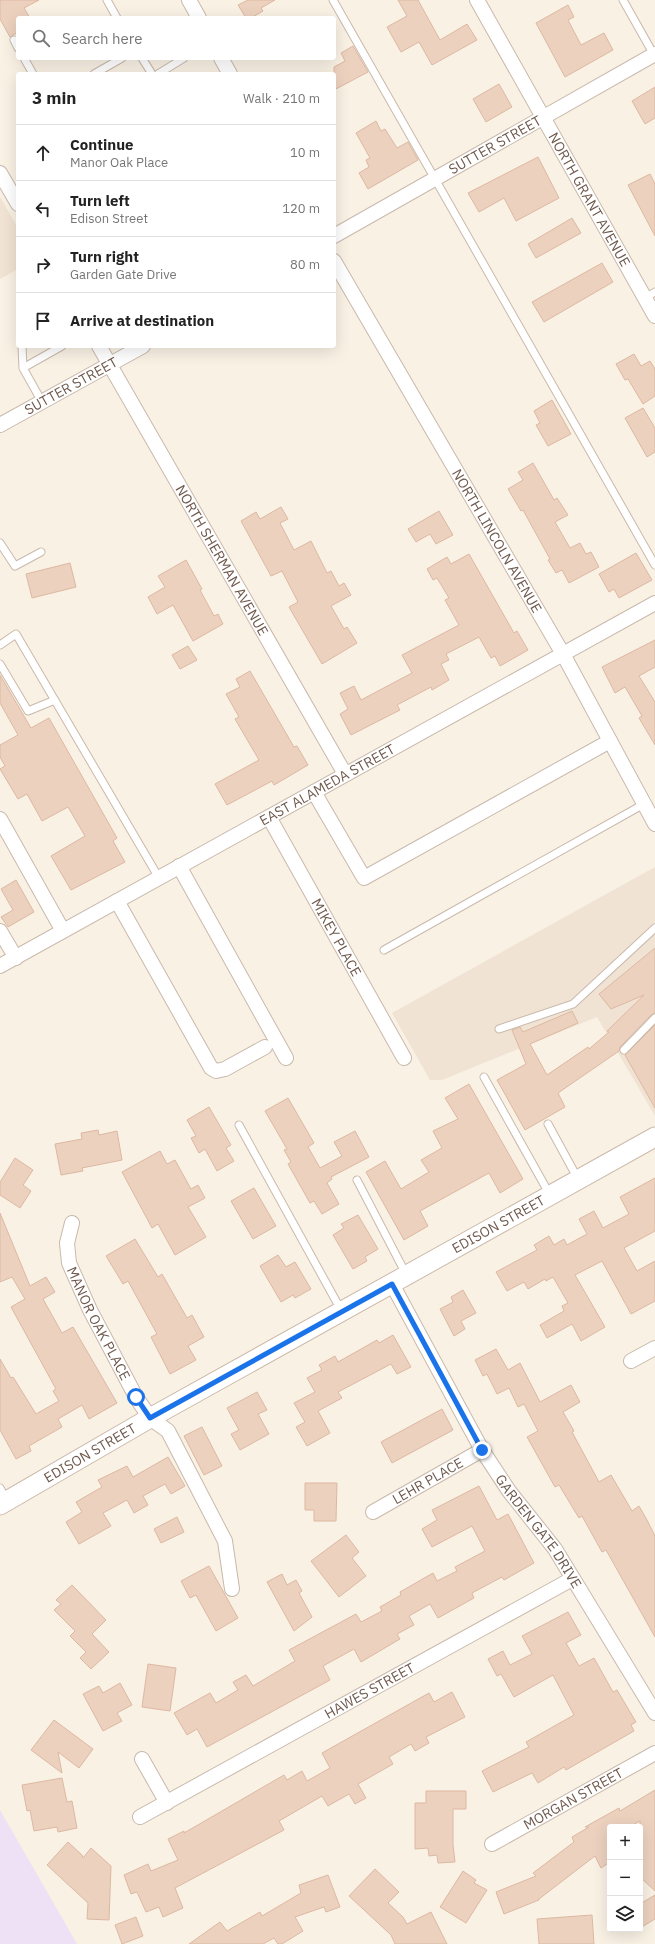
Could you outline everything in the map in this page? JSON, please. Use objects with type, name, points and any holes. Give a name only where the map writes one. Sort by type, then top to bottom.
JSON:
[{"type":"street","points":[[189,0],[198,16]]},
{"type":"street","name":"NORTH GRANT AVENUE","points":[[477,0],[543,118],[650,295],[655,316]]},
{"type":"street","name":"SUTTER STREET","points":[[336,235],[655,55]]},
{"type":"street","points":[[222,60],[227,72]]},
{"type":"street","points":[[0,173],[16,201]]},
{"type":"street","name":"NORTH LINCOLN AVENUE","points":[[336,264],[563,654],[655,824]]},
{"type":"street","name":"NORTH SHERMAN AVENUE","points":[[100,348],[345,774]]},
{"type":"street","name":"SUTTER STREET","points":[[0,425],[140,348]]},
{"type":"street","name":"EAST ALAMEDA STREET","points":[[0,966],[655,603]]},
{"type":"street","points":[[314,792],[364,878],[610,741]]},
{"type":"street","name":"MIKEY PLACE","points":[[269,817],[404,1058]]},
{"type":"street","points":[[0,819],[63,931]]},
{"type":"street","points":[[179,866],[286,1058]]},
{"type":"street","points":[[117,901],[211,1068],[216,1071],[225,1069],[265,1047]]},
{"type":"street","points":[[0,931],[16,958]]},
{"type":"street","name":"EDISON STREET","points":[[2,1498],[342,1312],[655,1137]]},
{"type":"street","name":"MANOR OAK PLACE","points":[[72,1223],[67,1243],[69,1263],[90,1310],[136,1397],[150,1418]]},
{"type":"street","name":"GARDEN GATE DRIVE","points":[[399,1280],[482,1450],[509,1490],[555,1549],[655,1713]]},
{"type":"street","points":[[631,1361],[655,1348]]},
{"type":"street","points":[[150,1418],[168,1431],[225,1541],[232,1588]]},
{"type":"street","name":"LEHR PLACE","points":[[373,1512],[482,1450]]},
{"type":"street","name":"HAWES STREET","points":[[140,1817],[572,1579]]},
{"type":"street","name":"MORGAN STREET","points":[[492,1844],[655,1753]]},
{"type":"street","points":[[142,1759],[167,1803]]},
{"type":"lane","points":[[107,0],[117,16]]},
{"type":"lane","points":[[333,0],[655,565]]},
{"type":"lane","points":[[623,0],[655,55]]},
{"type":"lane","points":[[14,40],[16,44]]},
{"type":"lane","points":[[25,60],[32,72]]},
{"type":"lane","points":[[98,72],[118,60]]},
{"type":"lane","points":[[143,60],[151,72]]},
{"type":"lane","points":[[161,72],[181,60]]},
{"type":"lane","points":[[22,348],[23,368],[42,402]]},
{"type":"lane","points":[[23,368],[58,348]]},
{"type":"lane","points":[[0,543],[15,566],[41,552]]},
{"type":"lane","points":[[0,644],[16,634],[159,878]]},
{"type":"lane","points":[[0,664],[28,711],[55,700]]},
{"type":"lane","points":[[384,950],[644,804]]},
{"type":"lane","points":[[499,1029],[573,1004],[655,928]]},
{"type":"lane","points":[[624,1050],[655,1018]]},
{"type":"lane","points":[[484,1077],[550,1195]]},
{"type":"lane","points":[[548,1124],[578,1180]]},
{"type":"lane","points":[[239,1125],[342,1312]]},
{"type":"lane","points":[[357,1180],[399,1280]]},
{"type":"shaded area","points":[[0,197],[16,225],[16,270],[0,279]]},
{"type":"shaded area","points":[[655,867],[655,1116],[597,1017],[442,1080],[430,1080],[392,1013]]},
{"type":"shaded area","points":[[0,1810],[77,1944],[0,1944]]},
{"type":"building","points":[[0,0],[39,0],[24,8],[29,16],[16,16],[16,33],[10,37],[0,19]]},
{"type":"building","points":[[248,0],[275,0],[261,8],[263,11],[254,16],[245,16],[238,5]]},
{"type":"building","points":[[398,0],[418,0],[440,40],[467,24],[477,40],[432,65],[419,42],[401,52],[387,27],[407,16]]},
{"type":"building","points":[[568,5],[574,17],[568,20],[581,45],[604,33],[613,50],[565,77],[536,23]]},
{"type":"building","points":[[353,46],[368,72],[336,89],[336,72],[334,72],[334,67],[345,61],[341,53]]},
{"type":"building","points":[[499,84],[512,107],[486,122],[473,99]]},
{"type":"building","points":[[655,87],[655,118],[645,124],[632,101]]},
{"type":"building","points":[[376,121],[381,131],[385,129],[397,148],[408,142],[418,160],[368,189],[359,173],[369,167],[366,160],[370,158],[356,133]]},
{"type":"building","points":[[538,157],[559,198],[516,221],[504,198],[479,212],[468,193]]},
{"type":"building","points":[[650,174],[655,184],[655,236],[628,185]]},
{"type":"building","points":[[572,218],[581,233],[536,258],[528,244]]},
{"type":"building","points":[[602,263],[613,282],[544,322],[532,302]]},
{"type":"building","points":[[634,354],[641,366],[650,361],[655,369],[655,396],[643,404],[628,379],[625,380],[616,364]]},
{"type":"building","points":[[552,400],[571,434],[548,446],[536,425],[540,423],[534,411]]},
{"type":"building","points":[[643,408],[655,428],[655,452],[647,457],[625,418]]},
{"type":"building","points":[[533,463],[554,500],[557,498],[568,515],[555,522],[570,548],[580,543],[586,554],[591,552],[599,567],[569,583],[562,570],[556,573],[523,510],[521,511],[508,489],[523,480],[518,472]]},
{"type":"building","points":[[281,507],[288,519],[280,523],[294,550],[311,541],[327,573],[331,571],[339,586],[344,583],[351,595],[331,606],[344,629],[347,627],[357,643],[322,664],[289,607],[298,602],[282,571],[271,576],[241,521],[256,512],[260,519]]},
{"type":"building","points":[[439,511],[453,535],[436,544],[430,534],[416,542],[408,529]]},
{"type":"building","points":[[636,553],[652,580],[619,598],[614,589],[609,592],[599,574]]},
{"type":"building","points":[[469,554],[514,633],[517,631],[528,650],[500,666],[495,656],[491,658],[479,637],[446,654],[449,660],[441,664],[449,680],[432,690],[431,687],[397,705],[400,710],[351,735],[340,714],[348,709],[340,693],[354,686],[361,700],[412,673],[402,655],[459,625],[445,600],[449,598],[437,578],[433,580],[427,569],[447,557],[451,564]]},
{"type":"building","points":[[186,560],[202,589],[200,590],[214,616],[218,614],[223,624],[193,641],[173,605],[157,614],[148,597],[165,587],[158,576]]},
{"type":"building","points":[[70,563],[76,587],[32,598],[26,574]]},
{"type":"building","points":[[655,640],[655,667],[639,676],[655,702],[655,745],[639,718],[642,716],[625,687],[615,693],[602,667]]},
{"type":"building","points":[[188,646],[197,660],[180,669],[172,655]]},
{"type":"building","points":[[250,671],[294,747],[297,746],[308,765],[274,785],[272,781],[227,805],[215,784],[259,760],[235,719],[239,717],[226,694],[240,687],[236,679]]},
{"type":"building","points":[[0,675],[31,728],[49,718],[117,838],[113,841],[125,862],[71,890],[51,856],[85,836],[68,807],[42,821],[27,794],[18,799],[0,769],[5,766],[0,757],[0,745],[18,735],[0,703]]},
{"type":"building","points":[[16,880],[34,912],[8,927],[1,917],[13,910],[1,889]]},
{"type":"building","points":[[655,948],[655,1013],[651,1015],[620,1047],[619,1051],[558,1093],[565,1107],[525,1130],[497,1080],[526,1064],[512,1030],[520,1027],[523,1032],[572,1011],[578,1023],[530,1044],[547,1075],[588,1047],[589,1049],[609,1032],[607,1031],[644,995],[611,1009],[599,994]]},
{"type":"building","points":[[655,1025],[655,1108],[625,1055]]},
{"type":"building","points":[[469,1084],[523,1179],[500,1193],[489,1173],[420,1211],[428,1226],[404,1240],[366,1172],[385,1161],[401,1189],[429,1172],[421,1160],[442,1148],[433,1131],[458,1119],[445,1098]]},
{"type":"building","points":[[288,1098],[314,1143],[308,1147],[320,1168],[342,1156],[334,1142],[355,1131],[369,1157],[331,1177],[332,1179],[327,1183],[339,1204],[322,1214],[314,1201],[310,1203],[288,1164],[291,1162],[284,1150],[287,1149],[265,1111]]},
{"type":"building","points":[[209,1107],[231,1145],[226,1148],[234,1161],[217,1171],[205,1149],[199,1153],[191,1138],[196,1136],[187,1120]]},
{"type":"building","points":[[98,1130],[99,1135],[117,1131],[122,1160],[82,1168],[83,1171],[61,1175],[55,1144],[82,1139],[81,1133]]},
{"type":"building","points":[[160,1151],[167,1164],[175,1160],[191,1189],[198,1185],[205,1198],[188,1207],[206,1237],[175,1255],[158,1224],[152,1228],[122,1172]]},
{"type":"building","points":[[15,1158],[33,1170],[23,1185],[31,1191],[20,1208],[0,1195],[0,1182]]},
{"type":"building","points":[[655,1178],[655,1231],[624,1248],[637,1271],[655,1261],[655,1301],[631,1314],[602,1261],[575,1275],[605,1327],[581,1341],[572,1324],[547,1338],[540,1325],[564,1311],[562,1306],[568,1303],[553,1277],[546,1281],[545,1279],[528,1289],[524,1282],[507,1291],[496,1272],[537,1250],[534,1245],[549,1236],[554,1245],[564,1239],[567,1245],[587,1234],[579,1219],[594,1211],[603,1228],[629,1214],[620,1197]]},
{"type":"building","points":[[254,1188],[276,1226],[253,1239],[231,1201]]},
{"type":"building","points":[[0,1213],[30,1286],[46,1277],[55,1292],[43,1299],[62,1333],[73,1327],[117,1403],[89,1419],[82,1405],[58,1419],[62,1427],[29,1446],[31,1451],[16,1459],[0,1430],[0,1359],[11,1378],[13,1377],[36,1414],[59,1401],[53,1391],[56,1389],[11,1307],[25,1299],[12,1277],[0,1282]]},
{"type":"building","points":[[358,1215],[378,1249],[365,1257],[367,1261],[353,1269],[333,1235],[344,1228],[341,1224]]},
{"type":"building","points":[[135,1239],[158,1277],[162,1274],[187,1318],[192,1315],[204,1337],[188,1346],[196,1360],[170,1374],[151,1337],[157,1334],[128,1281],[123,1284],[106,1256]]},
{"type":"building","points":[[278,1255],[286,1267],[295,1262],[311,1289],[295,1298],[293,1295],[281,1302],[260,1266]]},
{"type":"building","points":[[463,1290],[476,1313],[461,1321],[465,1329],[454,1336],[440,1309],[453,1302],[451,1297]]},
{"type":"building","points":[[393,1335],[411,1367],[397,1374],[391,1364],[338,1392],[342,1398],[318,1411],[330,1433],[307,1446],[296,1427],[305,1422],[294,1403],[315,1392],[307,1378],[322,1370],[319,1365],[335,1356],[338,1362],[377,1340],[379,1343]]},
{"type":"building","points":[[496,1349],[508,1370],[520,1363],[540,1402],[571,1385],[580,1402],[563,1412],[599,1482],[611,1475],[632,1511],[639,1506],[647,1520],[655,1536],[655,1637],[606,1550],[602,1552],[582,1516],[579,1518],[559,1485],[555,1487],[527,1437],[538,1431],[524,1404],[518,1407],[509,1388],[497,1394],[487,1374],[483,1376],[475,1360]]},
{"type":"building","points":[[257,1392],[267,1410],[258,1414],[269,1434],[240,1450],[231,1434],[239,1430],[227,1408]]},
{"type":"building","points":[[442,1409],[453,1430],[392,1463],[381,1442]]},
{"type":"building","points":[[202,1427],[222,1466],[204,1475],[184,1436]]},
{"type":"building","points":[[168,1457],[185,1486],[171,1494],[165,1484],[143,1496],[148,1505],[134,1513],[127,1500],[103,1513],[111,1526],[79,1544],[66,1522],[82,1512],[76,1502],[102,1487],[98,1480],[127,1466],[133,1477]]},
{"type":"building","points":[[305,1483],[337,1483],[336,1521],[314,1521],[314,1510],[305,1510]]},
{"type":"building","points":[[479,1486],[497,1520],[508,1514],[534,1563],[504,1580],[502,1577],[472,1593],[474,1598],[438,1618],[430,1604],[409,1616],[414,1625],[397,1634],[400,1639],[361,1662],[354,1649],[323,1666],[330,1680],[207,1747],[197,1729],[187,1735],[174,1713],[210,1693],[216,1703],[238,1690],[233,1682],[246,1675],[253,1686],[295,1661],[289,1650],[356,1614],[361,1622],[382,1611],[380,1607],[401,1595],[400,1592],[433,1573],[437,1581],[457,1571],[455,1567],[485,1551],[472,1526],[432,1547],[422,1529],[437,1520],[432,1510]]},
{"type":"building","points":[[177,1517],[184,1532],[161,1543],[154,1529]]},
{"type":"building","points":[[346,1535],[359,1552],[352,1558],[366,1576],[339,1597],[311,1561]]},
{"type":"building","points":[[209,1566],[238,1618],[216,1631],[196,1595],[190,1598],[181,1581]]},
{"type":"building","points":[[282,1574],[287,1585],[296,1580],[302,1591],[299,1593],[312,1617],[294,1631],[267,1582]]},
{"type":"building","points":[[72,1585],[106,1620],[92,1634],[109,1652],[91,1669],[80,1658],[86,1652],[70,1636],[75,1631],[54,1610],[61,1604],[56,1600]]},
{"type":"building","points":[[568,1612],[581,1635],[566,1643],[579,1666],[594,1658],[613,1692],[617,1690],[636,1722],[631,1725],[634,1731],[566,1770],[564,1767],[538,1783],[532,1773],[493,1792],[482,1771],[529,1747],[526,1742],[574,1715],[553,1675],[514,1697],[501,1674],[497,1676],[488,1659],[503,1651],[510,1665],[532,1654],[522,1636]]},
{"type":"building","points":[[148,1664],[176,1668],[170,1711],[142,1707]]},
{"type":"building","points":[[120,1683],[132,1705],[117,1713],[122,1721],[103,1731],[83,1694],[99,1686],[103,1693]]},
{"type":"building","points":[[452,1692],[465,1717],[426,1737],[429,1743],[415,1751],[411,1744],[389,1757],[393,1764],[358,1784],[366,1798],[355,1804],[349,1794],[328,1806],[322,1796],[279,1821],[284,1830],[175,1888],[183,1908],[163,1917],[159,1907],[146,1912],[137,1892],[131,1894],[124,1875],[148,1864],[151,1871],[178,1860],[168,1839],[184,1831],[184,1833],[284,1775],[287,1780],[302,1771],[307,1781],[330,1768],[322,1753],[429,1693],[434,1702]]},
{"type":"building","points":[[54,1720],[93,1749],[79,1768],[58,1752],[62,1773],[31,1750]]},
{"type":"building","points":[[62,1778],[67,1802],[72,1801],[77,1828],[58,1832],[57,1827],[34,1831],[30,1810],[27,1811],[22,1785]]},
{"type":"building","points":[[655,1790],[655,1891],[643,1880],[643,1824],[640,1824],[640,1821],[634,1824],[607,1824],[607,1864],[601,1868],[595,1856],[539,1900],[504,1914],[496,1892],[536,1876],[533,1873],[574,1842],[572,1837],[589,1827],[585,1827],[619,1808],[620,1811]]},
{"type":"building","points":[[426,1791],[466,1791],[466,1809],[453,1809],[453,1845],[455,1862],[438,1863],[437,1855],[429,1856],[428,1848],[415,1849],[415,1803],[426,1803]]},
{"type":"building","points":[[68,1842],[82,1855],[83,1858],[91,1848],[111,1866],[109,1920],[87,1919],[88,1903],[47,1865]]},
{"type":"building","points":[[375,1869],[399,1892],[388,1903],[403,1917],[407,1924],[431,1912],[447,1944],[395,1944],[391,1935],[349,1896]]},
{"type":"building","points":[[463,1871],[476,1880],[474,1883],[487,1890],[466,1923],[440,1907]]},
{"type":"building","points":[[328,1875],[340,1907],[326,1912],[324,1907],[295,1917],[303,1931],[282,1944],[278,1944],[274,1938],[263,1944],[189,1944],[220,1922],[227,1931],[260,1912],[262,1916],[301,1893],[299,1885]]},
{"type":"building","points":[[655,1895],[655,1919],[643,1926],[643,1902]]},
{"type":"building","points":[[592,1915],[594,1944],[539,1944],[537,1919]]},
{"type":"building","points":[[136,1917],[143,1936],[122,1944],[115,1925]]},
{"type":"route","points":[[136,1397],[150,1418],[392,1284],[482,1450]]}]
